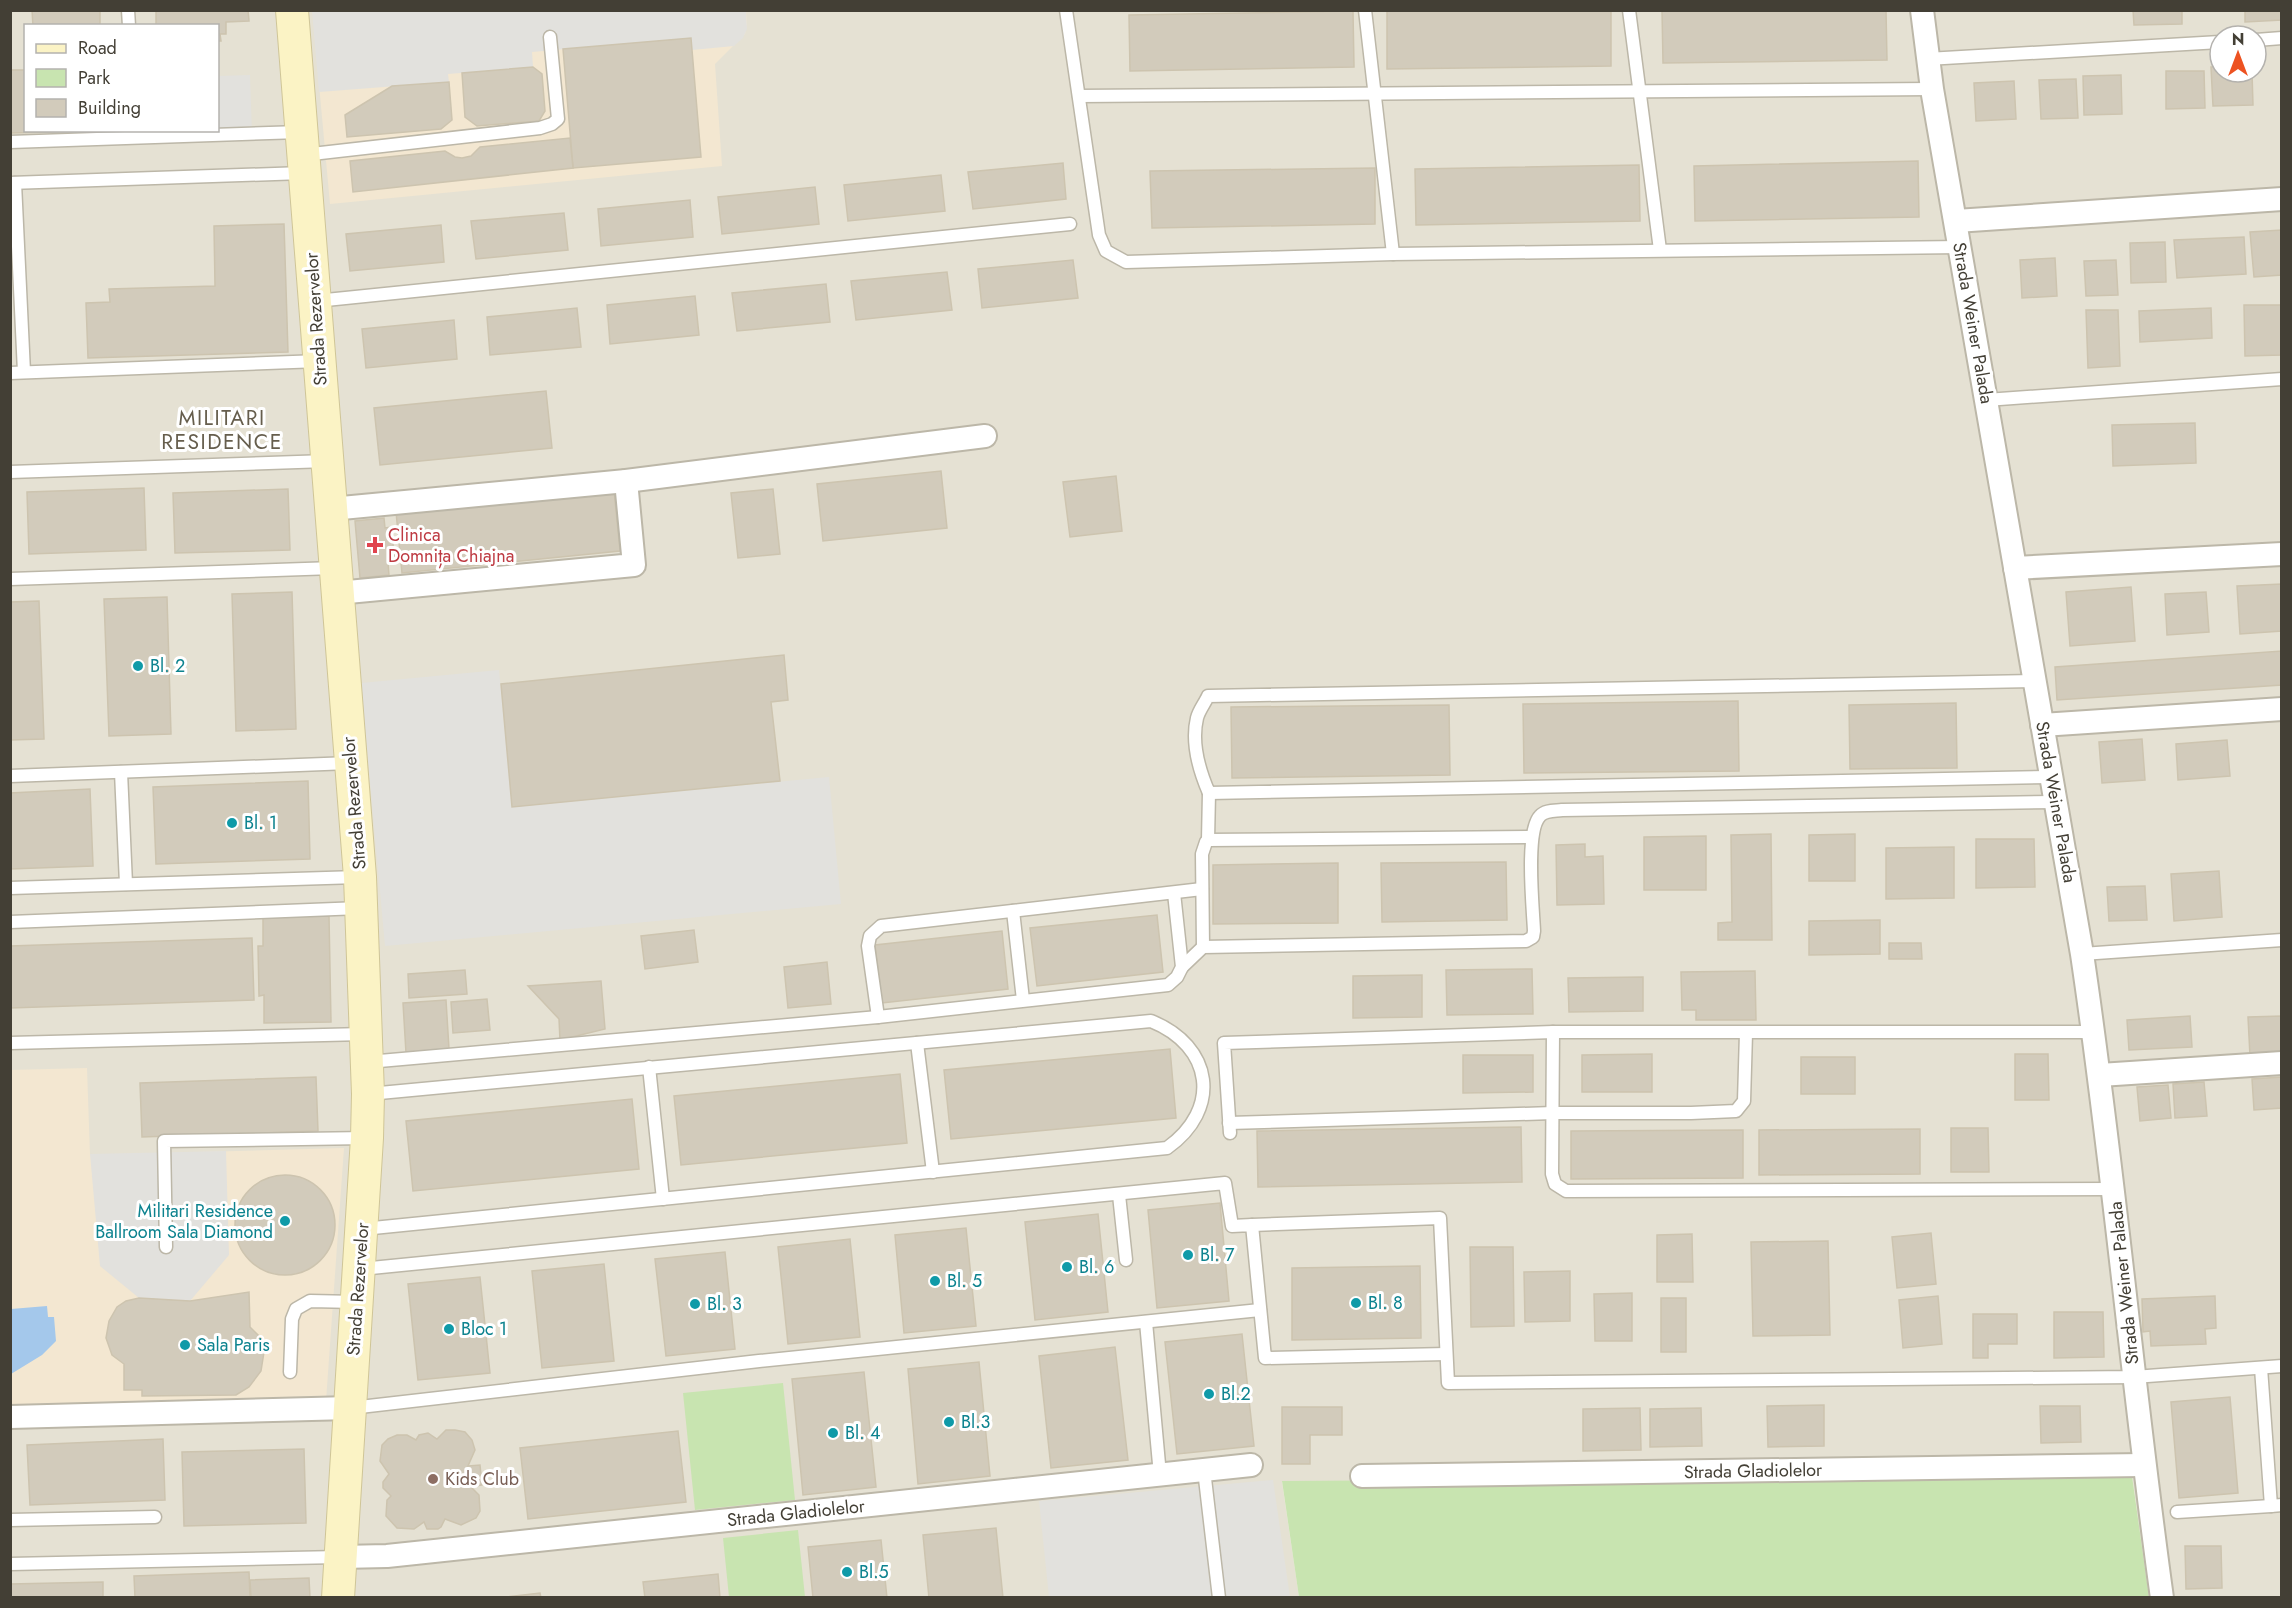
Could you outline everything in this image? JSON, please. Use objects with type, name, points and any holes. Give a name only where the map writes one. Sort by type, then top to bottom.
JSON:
[{"type":"street","name":"Strada Rezervelor","points":[[292,10],[360,877],[368,1094],[362,1229],[338,1598]]},
{"type":"street","name":"Strada Weiner Palada","points":[[1922,10],[1932,89],[2094,1032],[2114,1189],[2143,1465],[2162,1598]]},
{"type":"street","points":[[1956,221],[2282,199]]},
{"type":"street","points":[[331,509],[626,481],[985,436]]},
{"type":"street","points":[[336,580],[634,565],[626,481]]},
{"type":"street","points":[[2015,568],[2282,554]]},
{"type":"street","points":[[2042,725],[2282,709]]},
{"type":"street","points":[[2100,1075],[2282,1063]]},
{"type":"street","points":[[10,1417],[350,1408]]},
{"type":"street","name":"Strada Gladiolelor","points":[[340,1557],[387,1556],[1251,1465]]},
{"type":"street","name":"Strada Gladiolelor","points":[[1362,1476],[2143,1465]]},
{"type":"lane","points":[[1066,10],[1099,235],[1106,251],[1126,262],[1393,254],[1960,247]]},
{"type":"lane","points":[[1365,10],[1393,254]]},
{"type":"lane","points":[[1629,10],[1660,250]]},
{"type":"lane","points":[[24,372],[13,183],[540,128],[558,119],[550,37]]},
{"type":"lane","points":[[1927,59],[2208,43]]},
{"type":"lane","points":[[1079,96],[1932,89]]},
{"type":"lane","points":[[10,142],[134,134],[303,154]]},
{"type":"lane","points":[[314,301],[1070,224]]},
{"type":"lane","points":[[10,373],[319,361]]},
{"type":"lane","points":[[1986,400],[2282,379]]},
{"type":"lane","points":[[10,472],[327,461]]},
{"type":"lane","points":[[10,579],[336,580]]},
{"type":"lane","points":[[1203,947],[1202,854],[1208,840],[1209,793],[1201,774],[1196,735],[1198,716],[1208,696],[2035,681]]},
{"type":"lane","points":[[10,776],[351,763]]},
{"type":"lane","points":[[121,772],[126,884]]},
{"type":"lane","points":[[1209,793],[2050,777]]},
{"type":"lane","points":[[10,1043],[366,1048],[878,1017],[1168,985],[1177,977],[1182,967],[1203,947],[1526,941],[1533,937],[1534,931],[1531,837],[1538,818],[1548,812],[2055,802]]},
{"type":"lane","points":[[1208,840],[1531,837]]},
{"type":"lane","points":[[10,888],[360,877]]},
{"type":"lane","points":[[878,1017],[868,946],[870,936],[881,926],[1202,889]]},
{"type":"lane","points":[[1174,893],[1182,967]]},
{"type":"lane","points":[[10,922],[361,908]]},
{"type":"lane","points":[[1013,911],[1023,1000]]},
{"type":"lane","points":[[2082,954],[2282,940]]},
{"type":"lane","points":[[362,1229],[1167,1148],[1181,1138],[1196,1119],[1203,1097],[1202,1076],[1196,1057],[1184,1039],[1170,1028],[1151,1021],[368,1094]]},
{"type":"lane","points":[[1746,1033],[1744,1101],[1736,1111],[1553,1113],[1230,1128],[1224,1043],[1553,1032],[2094,1032]]},
{"type":"lane","points":[[1553,1032],[1552,1174],[1555,1184],[1566,1191],[2114,1189]]},
{"type":"lane","points":[[917,1043],[933,1172]]},
{"type":"lane","points":[[649,1067],[663,1198]]},
{"type":"lane","points":[[166,1247],[164,1141],[367,1138]]},
{"type":"lane","points":[[359,1269],[1225,1183],[1232,1226],[1440,1218],[1448,1383],[2134,1377],[2282,1366]]},
{"type":"lane","points":[[1119,1195],[1126,1260]]},
{"type":"lane","points":[[1252,1225],[1265,1358],[1446,1354]]},
{"type":"lane","points":[[290,1372],[292,1319],[296,1309],[310,1301],[357,1302]]},
{"type":"lane","points":[[350,1408],[759,1361],[1260,1310]]},
{"type":"lane","points":[[1146,1322],[1160,1475]]},
{"type":"lane","points":[[2177,1512],[2276,1505],[2261,1368]]},
{"type":"lane","points":[[1204,1470],[1219,1598]]},
{"type":"lane","points":[[10,1520],[155,1517]]},
{"type":"lane","points":[[10,1564],[340,1557]]},
{"type":"shaded area","points":[[514,10],[746,11],[745,34],[715,64],[722,166],[330,204],[314,30]]},
{"type":"shaded area","points":[[746,10],[747,29],[743,38],[734,46],[692,50],[691,38],[532,52],[533,67],[448,74],[449,82],[319,92],[312,11]]},
{"type":"shaded area","points":[[11,11],[2281,11],[2281,1597],[2149,1597],[2132,1476],[1282,1482],[1299,1597],[11,1598]]},
{"type":"shaded area","points":[[250,75],[252,134],[149,138],[149,132],[219,132],[219,76]]},
{"type":"shaded area","points":[[499,670],[512,807],[829,777],[841,904],[385,946],[361,683]]},
{"type":"shaded area","points":[[87,1068],[90,1155],[344,1148],[326,1401],[11,1409],[10,1070]]},
{"type":"shaded area","points":[[226,1151],[229,1255],[190,1301],[139,1298],[100,1266],[90,1154]]},
{"type":"shaded area","points":[[1273,1480],[1290,1597],[1049,1597],[1039,1501]]},
{"type":"green space","points":[[783,1383],[795,1500],[695,1510],[683,1393]]},
{"type":"green space","points":[[2132,1476],[2149,1597],[1299,1597],[1282,1481]]},
{"type":"green space","points":[[798,1530],[805,1597],[729,1597],[723,1538]]},
{"type":"water","points":[[47,1306],[48,1317],[54,1317],[56,1341],[42,1355],[11,1374],[11,1309]]},
{"type":"building","points":[[32,10],[100,10],[100,24],[33,24]]},
{"type":"building","points":[[156,10],[248,10],[249,21],[226,22],[226,34],[220,34],[221,41],[219,41],[219,24],[156,24]]},
{"type":"building","points":[[1611,10],[1611,66],[1387,69],[1387,11]]},
{"type":"building","points":[[1662,10],[1886,10],[1887,60],[1663,63]]},
{"type":"building","points":[[2133,10],[2182,10],[2182,24],[2134,25]]},
{"type":"building","points":[[2245,10],[2282,10],[2282,20],[2245,22]]},
{"type":"building","points":[[1353,11],[1354,67],[1130,71],[1129,15]]},
{"type":"building","points":[[691,38],[701,157],[573,168],[563,49]]},
{"type":"building","points":[[533,67],[542,74],[545,111],[539,121],[477,126],[465,117],[462,73]]},
{"type":"building","points":[[10,70],[24,70],[24,132],[56,132],[10,133]]},
{"type":"building","points":[[2166,71],[2204,71],[2205,108],[2166,109]]},
{"type":"building","points":[[2121,75],[2122,114],[2084,115],[2083,76]]},
{"type":"building","points":[[2076,79],[2078,118],[2041,119],[2039,80]]},
{"type":"building","points":[[2014,81],[2016,119],[1976,121],[1974,83]]},
{"type":"building","points":[[449,82],[452,120],[441,129],[347,137],[345,115],[392,86]]},
{"type":"building","points":[[2212,84],[2252,84],[2253,105],[2213,106]]},
{"type":"building","points":[[570,138],[573,168],[353,192],[350,161],[445,151],[462,158],[471,156],[480,147]]},
{"type":"building","points":[[1918,161],[1919,217],[1695,221],[1694,166]]},
{"type":"building","points":[[1063,163],[1066,199],[973,209],[968,172]]},
{"type":"building","points":[[1639,165],[1640,221],[1416,225],[1415,169]]},
{"type":"building","points":[[1375,168],[1375,224],[1152,228],[1150,171]]},
{"type":"building","points":[[941,175],[945,211],[848,221],[844,185]]},
{"type":"building","points":[[815,187],[819,224],[722,234],[718,197]]},
{"type":"building","points":[[690,200],[693,237],[601,246],[598,209]]},
{"type":"building","points":[[564,213],[568,250],[476,259],[471,221]]},
{"type":"building","points":[[284,224],[288,352],[88,358],[86,303],[110,302],[109,289],[215,286],[214,226]]},
{"type":"building","points":[[441,225],[444,262],[350,271],[346,234]]},
{"type":"building","points":[[2282,230],[2282,275],[2254,277],[2250,232]]},
{"type":"building","points":[[2244,237],[2246,274],[2177,278],[2174,240]]},
{"type":"building","points":[[2165,242],[2166,282],[2131,283],[2130,243]]},
{"type":"building","points":[[2055,258],[2057,296],[2022,298],[2020,260]]},
{"type":"building","points":[[1073,260],[1078,298],[982,308],[978,269]]},
{"type":"building","points":[[2116,260],[2118,295],[2086,296],[2084,261]]},
{"type":"building","points":[[947,272],[952,310],[856,320],[851,281]]},
{"type":"building","points":[[826,284],[830,322],[737,331],[732,293]]},
{"type":"building","points":[[695,296],[699,335],[610,344],[607,305]]},
{"type":"building","points":[[2244,305],[2282,305],[2282,355],[2245,356]]},
{"type":"building","points":[[577,308],[581,347],[490,355],[487,317]]},
{"type":"building","points":[[2211,308],[2212,338],[2140,342],[2139,311]]},
{"type":"building","points":[[2086,310],[2118,310],[2120,366],[2088,368]]},
{"type":"building","points":[[454,320],[457,359],[366,368],[362,329]]},
{"type":"building","points":[[546,391],[552,448],[380,465],[374,408]]},
{"type":"building","points":[[2195,423],[2196,463],[2113,466],[2112,425]]},
{"type":"building","points":[[941,471],[947,528],[823,541],[817,484]]},
{"type":"building","points":[[1116,476],[1122,531],[1070,537],[1063,482]]},
{"type":"building","points":[[144,488],[146,550],[29,554],[27,492]]},
{"type":"building","points":[[288,489],[290,550],[175,553],[173,493]]},
{"type":"building","points":[[773,489],[780,554],[738,558],[731,493]]},
{"type":"building","points":[[614,490],[620,551],[402,573],[396,512]]},
{"type":"building","name":"Clinica Domnița Chiajna","points":[[384,518],[385,528],[391,527],[395,562],[388,563],[389,575],[360,578],[355,521]]},
{"type":"building","points":[[2282,584],[2282,631],[2240,634],[2237,586]]},
{"type":"building","points":[[2131,587],[2135,641],[2070,646],[2066,592]]},
{"type":"building","points":[[292,592],[296,729],[236,731],[232,594]]},
{"type":"building","points":[[2206,592],[2209,632],[2167,635],[2165,594]]},
{"type":"building","name":"Bl. 2","points":[[167,597],[171,734],[109,736],[104,599]]},
{"type":"building","points":[[39,601],[44,739],[10,740],[10,602]]},
{"type":"building","points":[[2282,651],[2282,685],[2057,700],[2055,667]]},
{"type":"building","points":[[784,655],[788,700],[771,702],[780,781],[512,807],[501,684]]},
{"type":"building","points":[[1738,701],[1739,771],[1524,773],[1523,704]]},
{"type":"building","points":[[1956,703],[1957,768],[1850,769],[1849,705]]},
{"type":"building","points":[[1449,705],[1450,775],[1232,778],[1231,707]]},
{"type":"building","points":[[2142,739],[2145,780],[2102,783],[2099,742]]},
{"type":"building","points":[[2227,740],[2230,776],[2178,780],[2176,744]]},
{"type":"building","name":"Bl. 1","points":[[308,781],[310,859],[156,864],[153,787]]},
{"type":"building","points":[[90,789],[93,866],[10,869],[10,793]]},
{"type":"building","points":[[1771,834],[1772,940],[1718,940],[1718,923],[1732,922],[1731,835]]},
{"type":"building","points":[[1855,834],[1855,881],[1809,881],[1809,835]]},
{"type":"building","points":[[1706,836],[1706,890],[1644,890],[1644,837]]},
{"type":"building","points":[[1976,839],[2034,839],[2035,887],[1976,888]]},
{"type":"building","points":[[1585,844],[1585,857],[1603,856],[1604,904],[1557,905],[1556,845]]},
{"type":"building","points":[[1954,847],[1954,898],[1886,899],[1886,848]]},
{"type":"building","points":[[1506,862],[1507,920],[1382,922],[1381,863]]},
{"type":"building","points":[[1338,863],[1338,923],[1213,924],[1213,865]]},
{"type":"building","points":[[2219,871],[2222,917],[2174,921],[2171,874]]},
{"type":"building","points":[[2145,886],[2147,920],[2109,921],[2107,887]]},
{"type":"building","points":[[1157,915],[1163,972],[1037,986],[1030,928]]},
{"type":"building","points":[[329,916],[331,1022],[264,1023],[264,995],[259,996],[258,946],[263,946],[263,917]]},
{"type":"building","points":[[1880,920],[1880,954],[1809,955],[1809,921]]},
{"type":"building","points":[[694,930],[698,962],[645,969],[641,936]]},
{"type":"building","points":[[1002,931],[1008,989],[882,1003],[875,945]]},
{"type":"building","points":[[252,938],[254,1000],[10,1008],[10,946]]},
{"type":"building","points":[[1889,943],[1921,943],[1922,959],[1889,959]]},
{"type":"building","points":[[827,962],[831,1004],[788,1008],[784,967]]},
{"type":"building","points":[[1532,969],[1533,1014],[1447,1015],[1446,970]]},
{"type":"building","points":[[465,970],[467,994],[409,998],[408,974]]},
{"type":"building","points":[[1755,971],[1756,1020],[1696,1020],[1696,1010],[1682,1010],[1681,972]]},
{"type":"building","points":[[1422,975],[1422,1017],[1353,1018],[1353,976]]},
{"type":"building","points":[[1643,977],[1643,1011],[1569,1012],[1568,978]]},
{"type":"building","points":[[601,981],[605,1029],[560,1040],[559,1019],[528,986]]},
{"type":"building","points":[[487,999],[490,1030],[453,1033],[451,1002]]},
{"type":"building","points":[[446,1000],[449,1049],[406,1053],[403,1003]]},
{"type":"building","points":[[2190,1016],[2192,1047],[2129,1050],[2127,1020]]},
{"type":"building","points":[[2282,1016],[2282,1054],[2250,1056],[2248,1017]]},
{"type":"building","points":[[1170,1049],[1176,1118],[951,1139],[944,1070]]},
{"type":"building","points":[[1652,1054],[1652,1092],[1582,1092],[1582,1055]]},
{"type":"building","points":[[2015,1054],[2048,1054],[2049,1100],[2015,1100]]},
{"type":"building","points":[[1463,1055],[1533,1055],[1533,1092],[1463,1093]]},
{"type":"building","points":[[1801,1057],[1855,1057],[1855,1094],[1801,1094]]},
{"type":"building","points":[[900,1074],[907,1143],[681,1165],[674,1096]]},
{"type":"building","points":[[316,1077],[318,1131],[142,1137],[140,1083]]},
{"type":"building","points":[[2282,1077],[2282,1108],[2254,1110],[2252,1079]]},
{"type":"building","points":[[2204,1082],[2207,1116],[2175,1118],[2173,1084]]},
{"type":"building","points":[[2168,1085],[2171,1118],[2140,1121],[2137,1087]]},
{"type":"building","points":[[632,1099],[639,1169],[413,1191],[406,1121]]},
{"type":"building","points":[[1521,1127],[1522,1182],[1258,1187],[1257,1131]]},
{"type":"building","points":[[1951,1128],[1988,1128],[1989,1172],[1951,1172]]},
{"type":"building","points":[[1920,1129],[1920,1174],[1759,1175],[1759,1130]]},
{"type":"building","points":[[1743,1130],[1743,1178],[1571,1179],[1571,1131]]},
{"type":"building","name":"Militari Residence Ballroom Sala Diamond","points":[[285,1175],[304,1179],[320,1190],[331,1206],[335,1225],[331,1244],[320,1260],[304,1271],[285,1275],[266,1271],[250,1260],[239,1244],[235,1225],[239,1206],[250,1190],[266,1179]]},
{"type":"building","name":"Bl. 7","points":[[1220,1203],[1229,1301],[1157,1308],[1148,1210]]},
{"type":"building","name":"Bl. 6","points":[[1098,1214],[1108,1312],[1035,1320],[1025,1222]]},
{"type":"building","name":"Bl. 5","points":[[966,1228],[976,1326],[904,1333],[895,1235]]},
{"type":"building","points":[[1931,1233],[1936,1284],[1897,1288],[1892,1237]]},
{"type":"building","points":[[1692,1234],[1693,1282],[1657,1282],[1657,1235]]},
{"type":"building","points":[[850,1239],[860,1337],[788,1344],[778,1247]]},
{"type":"building","points":[[1828,1241],[1830,1335],[1753,1336],[1751,1242]]},
{"type":"building","points":[[1470,1247],[1513,1247],[1514,1326],[1471,1327]]},
{"type":"building","name":"Bl. 3","points":[[725,1252],[735,1349],[666,1356],[655,1259]]},
{"type":"building","points":[[604,1264],[614,1361],[542,1368],[532,1271]]},
{"type":"building","name":"Bl. 8","points":[[1420,1266],[1421,1338],[1292,1340],[1292,1268]]},
{"type":"building","points":[[1570,1271],[1570,1321],[1525,1322],[1524,1272]]},
{"type":"building","name":"Bloc 1","points":[[480,1277],[490,1373],[418,1380],[408,1284]]},
{"type":"building","name":"Sala Paris","points":[[249,1292],[250,1327],[259,1336],[264,1352],[261,1371],[249,1387],[236,1395],[142,1396],[142,1390],[124,1390],[124,1364],[112,1355],[106,1338],[109,1321],[117,1307],[126,1301],[139,1298],[190,1301]]},
{"type":"building","points":[[1632,1293],[1632,1341],[1595,1341],[1594,1294]]},
{"type":"building","points":[[1938,1296],[1942,1344],[1903,1348],[1899,1300]]},
{"type":"building","points":[[2215,1296],[2216,1328],[2205,1329],[2206,1344],[2151,1346],[2150,1331],[2143,1332],[2142,1299]]},
{"type":"building","points":[[1661,1298],[1686,1298],[1686,1352],[1661,1352]]},
{"type":"building","points":[[2054,1312],[2103,1312],[2104,1357],[2054,1358]]},
{"type":"building","points":[[1973,1314],[2017,1314],[2017,1344],[1988,1344],[1988,1358],[1973,1358]]},
{"type":"building","name":"Bl.2","points":[[1242,1334],[1254,1446],[1177,1454],[1165,1342]]},
{"type":"building","points":[[1115,1347],[1128,1460],[1051,1468],[1039,1356]]},
{"type":"building","name":"Bl.3","points":[[979,1362],[990,1476],[918,1484],[908,1369]]},
{"type":"building","name":"Bl. 4","points":[[864,1372],[876,1487],[803,1495],[792,1379]]},
{"type":"building","points":[[2230,1397],[2238,1493],[2179,1498],[2171,1402]]},
{"type":"building","points":[[1824,1405],[1824,1446],[1768,1447],[1767,1406]]},
{"type":"building","points":[[2040,1406],[2080,1406],[2081,1442],[2041,1443]]},
{"type":"building","points":[[1282,1407],[1342,1407],[1342,1435],[1310,1435],[1310,1464],[1282,1464]]},
{"type":"building","points":[[1640,1408],[1641,1450],[1583,1451],[1583,1409]]},
{"type":"building","points":[[1701,1408],[1702,1446],[1650,1447],[1650,1409]]},
{"type":"building","name":"Kids Club","points":[[446,1430],[465,1432],[472,1440],[475,1450],[468,1466],[480,1465],[482,1485],[471,1487],[479,1495],[480,1511],[476,1518],[461,1525],[445,1519],[438,1529],[427,1529],[424,1522],[414,1529],[397,1528],[386,1516],[387,1500],[391,1496],[383,1488],[383,1482],[389,1474],[380,1461],[382,1445],[397,1435],[407,1435],[416,1440],[419,1435],[428,1433],[437,1439]]},
{"type":"building","points":[[678,1431],[686,1502],[528,1519],[520,1448]]},
{"type":"building","points":[[163,1439],[165,1500],[30,1505],[27,1445]]},
{"type":"building","points":[[304,1449],[306,1523],[184,1526],[182,1452]]},
{"type":"building","points":[[996,1528],[1003,1598],[929,1598],[923,1535]]},
{"type":"building","name":"Bl.5","points":[[881,1540],[887,1598],[813,1598],[808,1547]]},
{"type":"building","points":[[2185,1546],[2221,1546],[2222,1588],[2186,1589]]},
{"type":"building","points":[[249,1572],[250,1598],[135,1598],[134,1576]]},
{"type":"building","points":[[718,1574],[720,1598],[645,1598],[643,1582]]},
{"type":"building","points":[[309,1578],[310,1598],[251,1598],[250,1580]]},
{"type":"building","points":[[103,1582],[103,1598],[10,1598],[10,1584]]},
{"type":"building","points":[[540,1593],[541,1598],[496,1598]]},
{"type":"place","name":"Clinica Domnița Chiajna","points":[[375,545]]},
{"type":"place","name":"Bl. 2","points":[[138,666]]},
{"type":"place","name":"Bl. 1","points":[[232,823]]},
{"type":"place","name":"Militari Residence Ballroom Sala Diamond","points":[[285,1221]]},
{"type":"place","name":"Bl. 7","points":[[1188,1255]]},
{"type":"place","name":"Bl. 6","points":[[1067,1267]]},
{"type":"place","name":"Bl. 5","points":[[935,1281]]},
{"type":"place","name":"Bl. 8","points":[[1356,1303]]},
{"type":"place","name":"Bl. 3","points":[[695,1304]]},
{"type":"place","name":"Bloc 1","points":[[449,1329]]},
{"type":"place","name":"Sala Paris","points":[[185,1345]]},
{"type":"place","name":"Bl.2","points":[[1209,1394]]},
{"type":"place","name":"Bl.3","points":[[949,1422]]},
{"type":"place","name":"Bl. 4","points":[[833,1433]]},
{"type":"place","name":"Kids Club","points":[[433,1479]]},
{"type":"place","name":"Bl.5","points":[[847,1572]]},
{"type":"district","name":"MILITARI RESIDENCE","points":[[222,430]]}]
